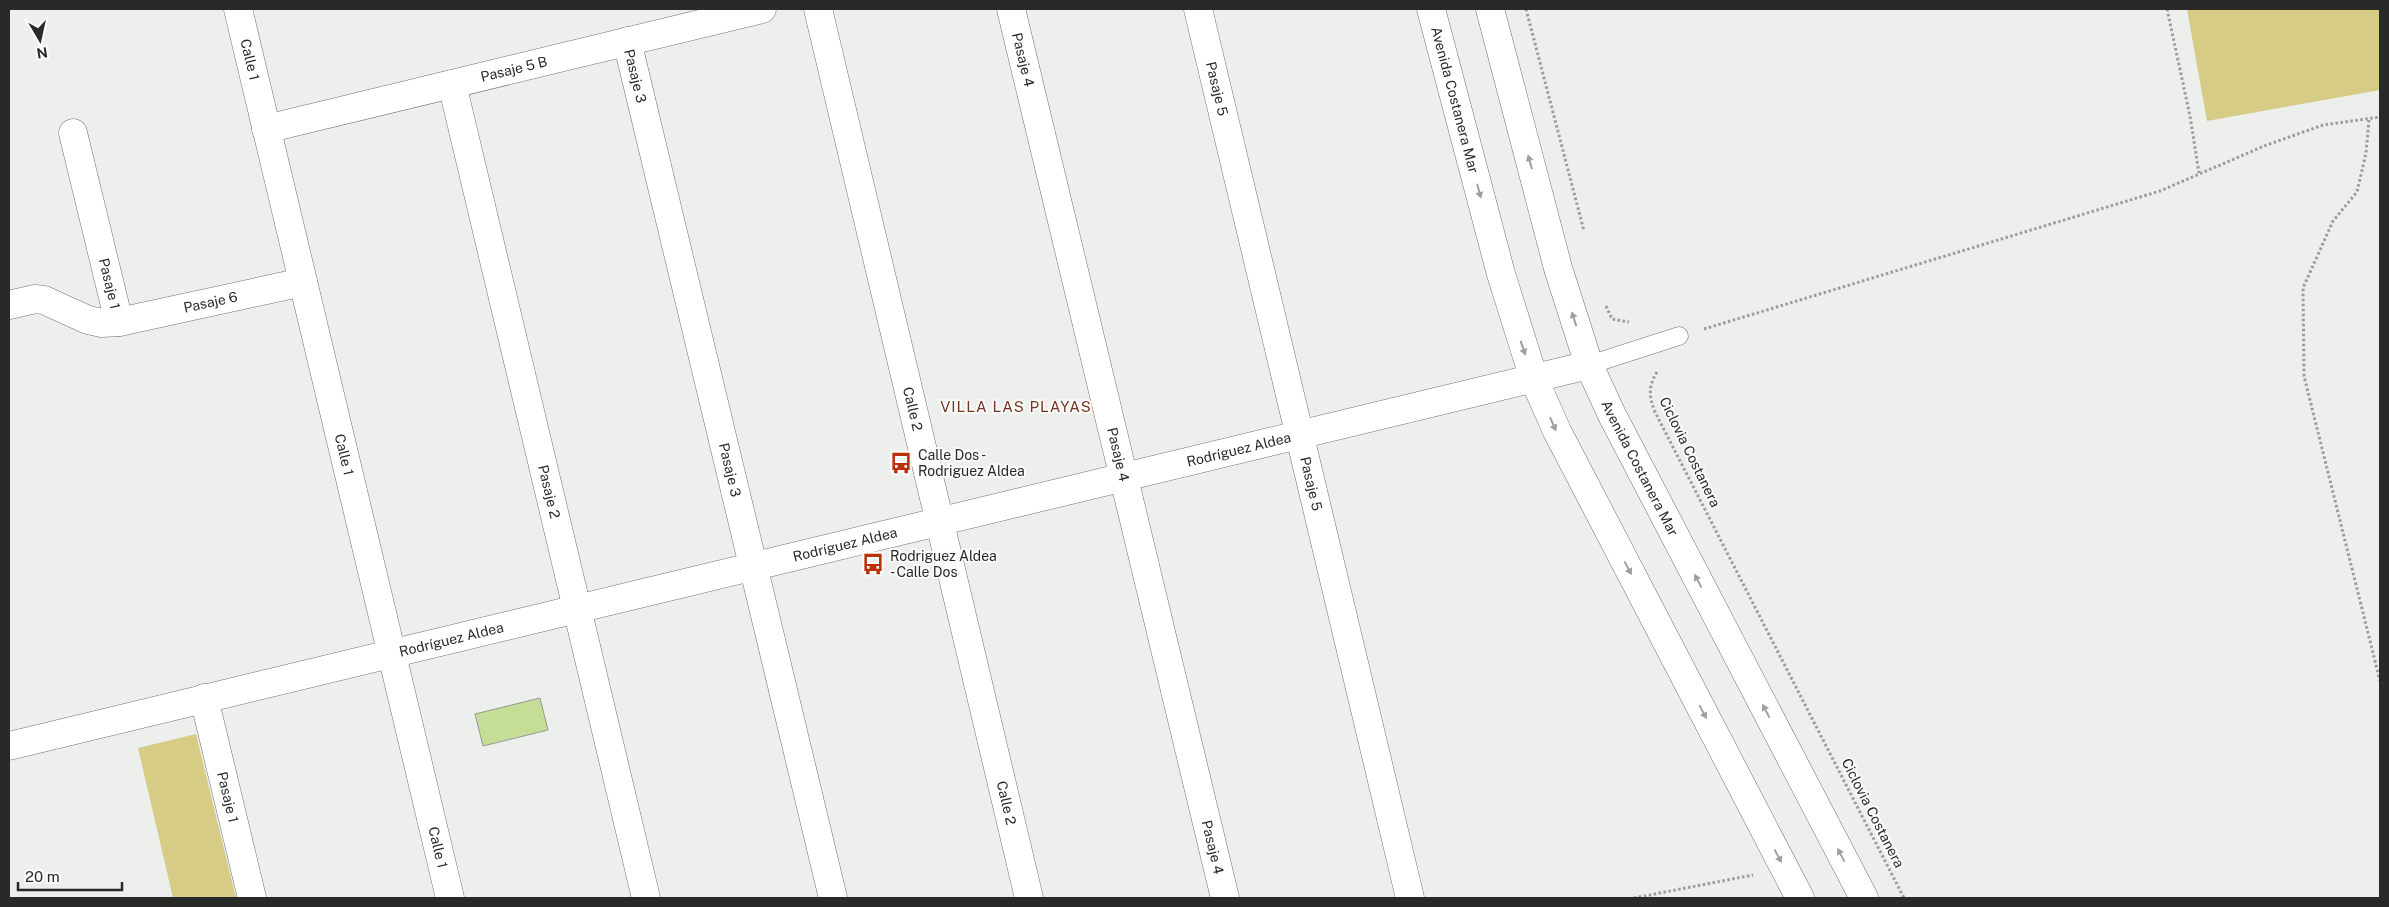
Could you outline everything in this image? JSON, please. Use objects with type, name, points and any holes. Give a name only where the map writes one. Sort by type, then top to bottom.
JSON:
[{"type":"street","name":"Calle 1","points":[[238,9],[450,898]]},
{"type":"street","name":"Pasaje 5 B","points":[[266,128],[762,9]]},
{"type":"street","name":"Calle 2","points":[[818,9],[1029,898]]},
{"type":"street","name":"Pasaje 4","points":[[1011,9],[1225,898]]},
{"type":"street","name":"Pasaje 5","points":[[1198,9],[1410,898]]},
{"type":"street","name":"Avenida Costanera Mar","points":[[1431,9],[1501,274],[1534,379],[1556,431],[1800,898]]},
{"type":"street","name":"Avenida Costanera Mar","points":[[1490,9],[1558,268],[1589,365],[1612,415],[1864,898]]},
{"type":"street","name":"Pasaje 3","points":[[627,42],[833,898]]},
{"type":"street","name":"Pasaje 2","points":[[452,84],[646,898]]},
{"type":"street","name":"Pasaje 1","points":[[9,305],[36,299],[44,300],[88,320],[119,322],[73,133]]},
{"type":"street","name":"Pasaje 6","points":[[119,322],[303,282]]},
{"type":"street","name":"Rodríguez Aldea","points":[[9,746],[1589,365]]},
{"type":"street","name":"Pasaje 1","points":[[204,698],[252,898]]},
{"type":"lane","name":"Rodríguez Aldea","points":[[1589,365],[1680,336]]},
{"type":"path","points":[[1526,9],[1586,236]]},
{"type":"path","points":[[2167,9],[2190,116],[2199,173]]},
{"type":"path","points":[[1680,336],[2150,194],[2264,146],[2323,125],[2380,117]]},
{"type":"path","points":[[2369,120],[2366,153],[2357,192],[2333,221],[2304,288],[2304,376],[2380,681]]},
{"type":"path","name":"Ciclovia Costanera","points":[[1604,301],[1612,319],[1635,322],[1657,372],[1650,382],[1649,393],[1655,412],[1904,898]]},
{"type":"path","points":[[1634,898],[1785,869]]},
{"type":"shaded area","points":[[2187,9],[2380,9],[2380,90],[2207,121]]},
{"type":"shaded area","points":[[196,734],[236,898],[173,898],[138,748]]},
{"type":"building","points":[[540,698],[548,730],[483,746],[475,714]]},
{"type":"place","name":"Calle Dos - Rodriguez Aldea","points":[[901,463]]},
{"type":"place","name":"Rodriguez Aldea - Calle Dos","points":[[873,564]]},
{"type":"district","name":"VILLA LAS PLAYAS","points":[[1016,407]]}]
